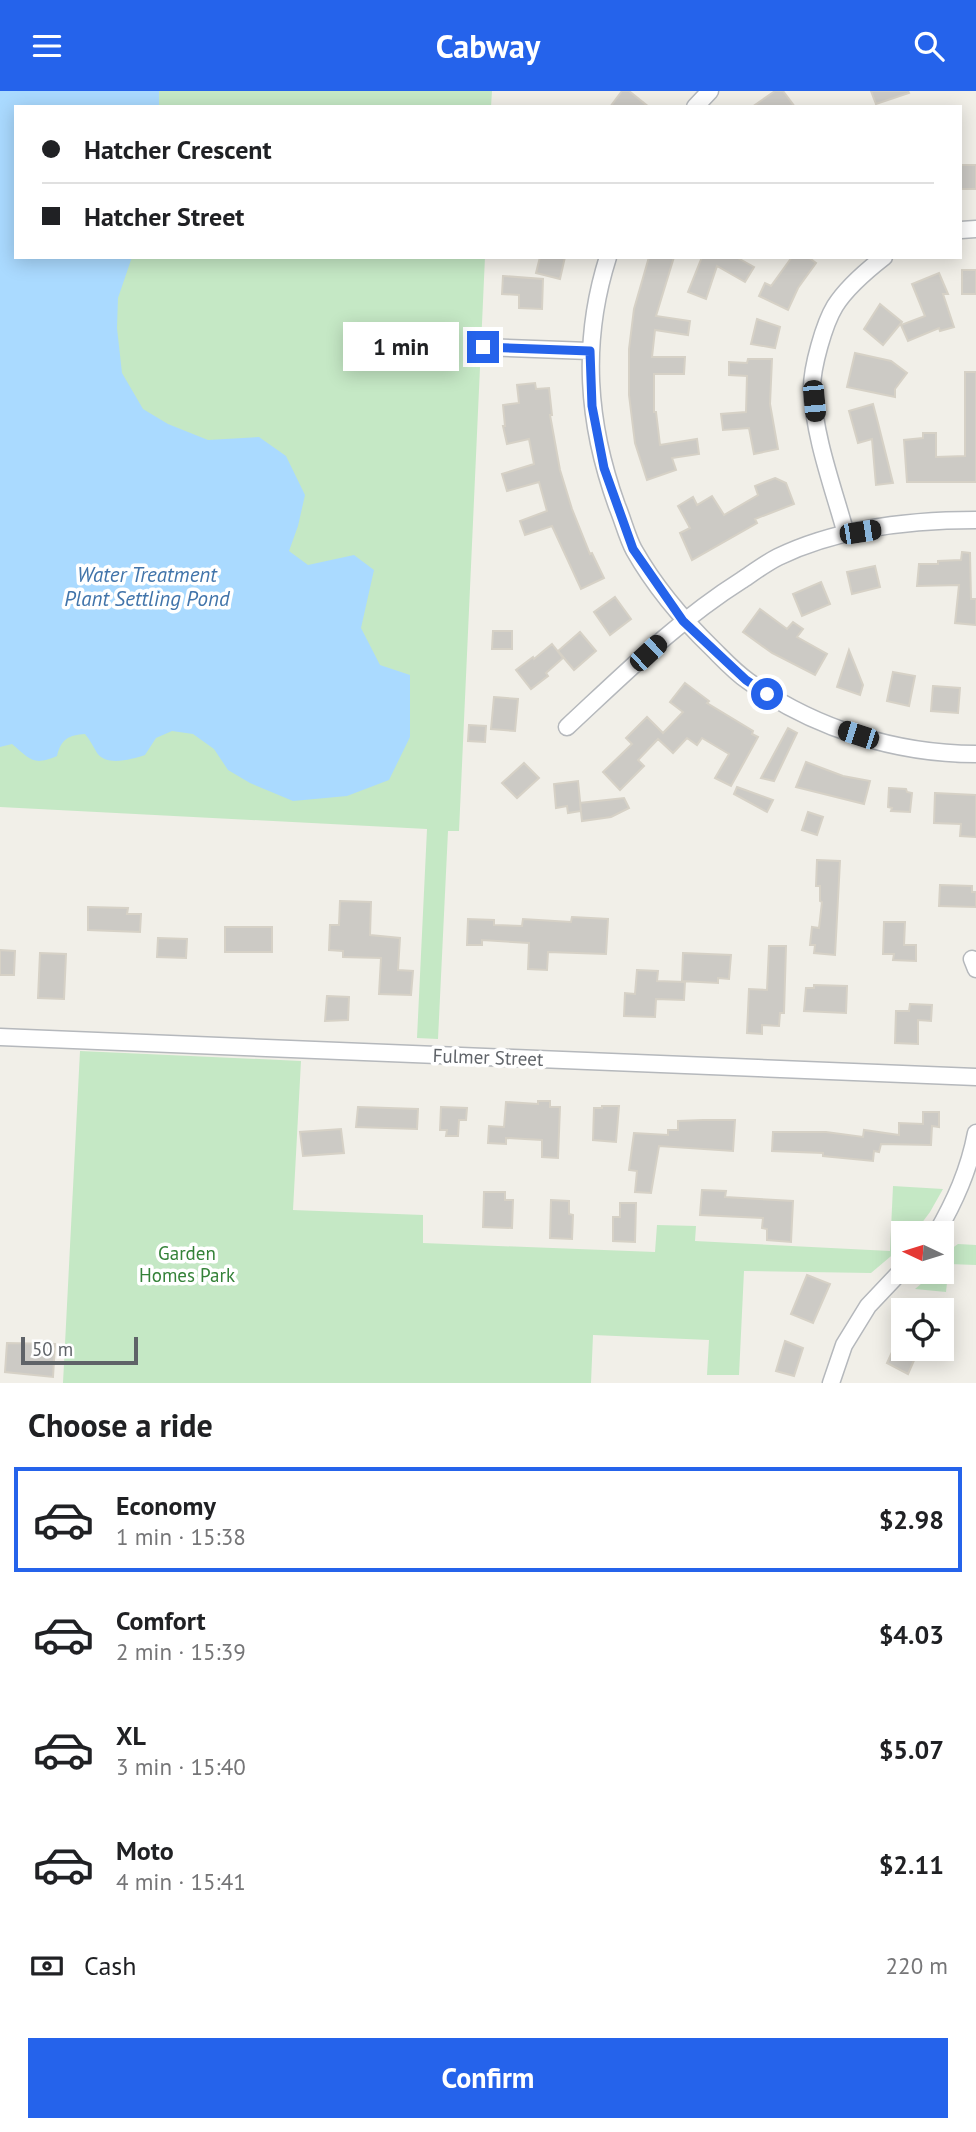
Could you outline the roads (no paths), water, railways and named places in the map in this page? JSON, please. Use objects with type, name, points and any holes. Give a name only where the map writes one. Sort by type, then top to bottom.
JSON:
[{"type":"street","points":[[697,105],[710,91]]},
{"type":"street","points":[[607,259],[599,285],[590,351],[592,406],[604,468],[633,549],[683,621],[746,680],[788,707],[835,728],[882,743],[945,754],[976,754]]},
{"type":"street","points":[[846,534],[815,418],[812,385],[819,347],[834,307],[864,272],[881,259]]},
{"type":"street","points":[[483,347],[590,351]]},
{"type":"street","points":[[567,727],[683,621],[776,558],[809,544],[846,534],[934,520],[976,520]]},
{"type":"street","name":"Fulmer Street","points":[[0,1037],[976,1077]]},
{"type":"street","points":[[943,1221],[957,1197],[972,1158],[976,1133]]},
{"type":"street","points":[[831,1383],[844,1345],[868,1306],[891,1282]]},
{"type":"water","name":"Water Treatment Plant Settling Pond","points":[[0,91],[159,91],[159,105],[14,105],[14,259],[131,259],[118,298],[117,328],[122,373],[143,409],[168,424],[208,440],[259,437],[286,456],[305,495],[289,551],[308,565],[354,555],[374,570],[361,628],[380,665],[410,675],[410,737],[389,780],[347,796],[293,801],[250,783],[228,770],[214,749],[193,734],[172,731],[156,738],[145,755],[120,761],[101,757],[85,734],[66,739],[57,756],[43,761],[33,760],[12,744],[0,747]]},
{"type":"park label","name":"Garden Homes Park","points":[[187,1264]]}]
